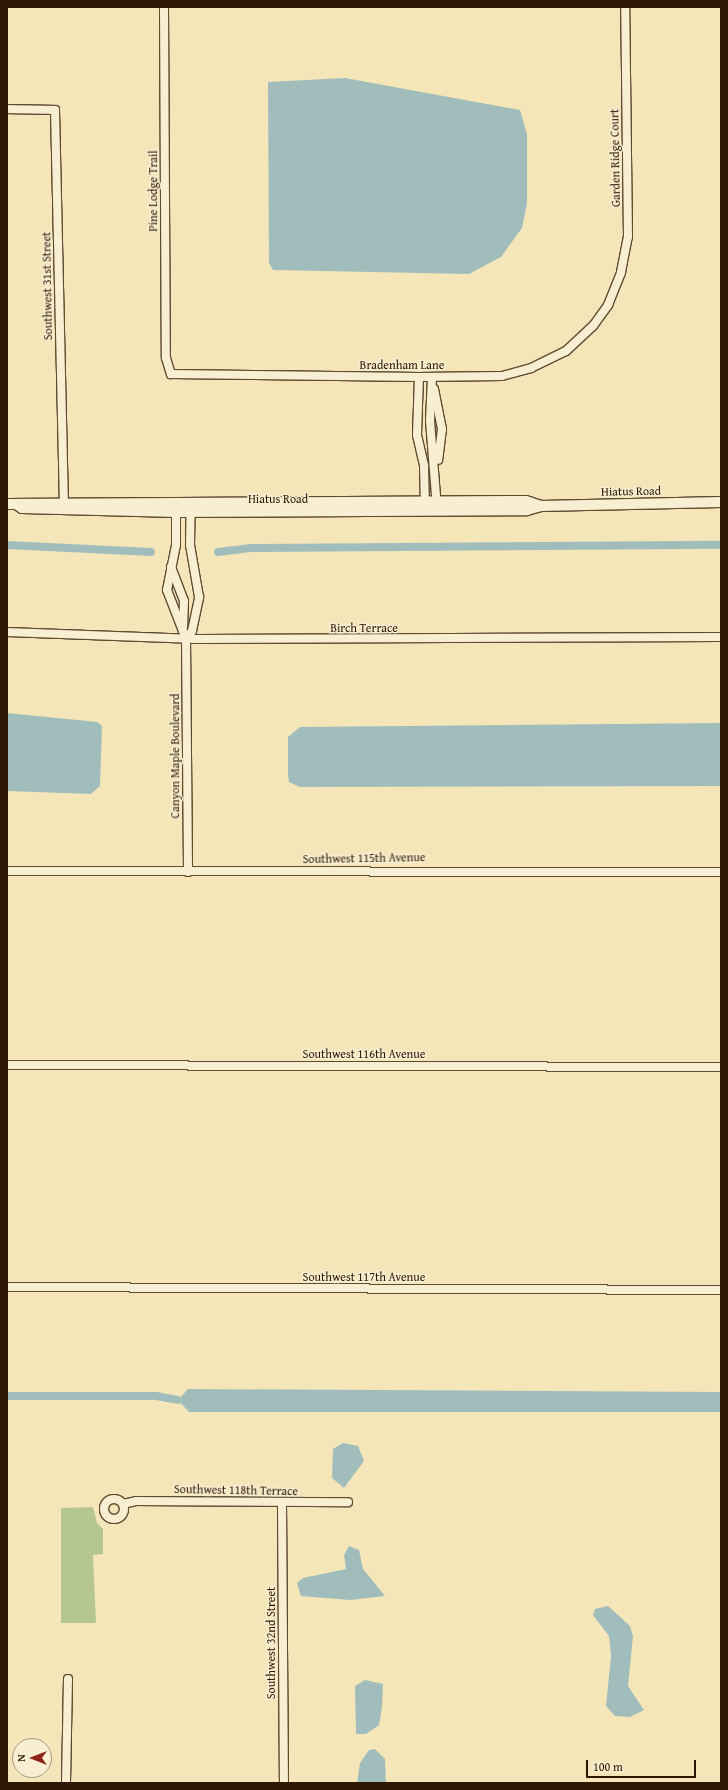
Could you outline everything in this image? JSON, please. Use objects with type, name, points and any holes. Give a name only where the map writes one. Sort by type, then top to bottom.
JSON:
[{"type":"street","name":"Pine Lodge Trail","points":[[164,7],[166,358],[171,374]]},
{"type":"street","name":"Garden Ridge Court","points":[[608,305],[620,272],[628,237],[625,7]]},
{"type":"street","name":"Southwest 31st Street","points":[[7,109],[55,110],[65,506]]},
{"type":"street","name":"Bradenham Lane","points":[[171,374],[419,377],[502,376],[531,368],[566,350],[593,326],[608,305]]},
{"type":"street","points":[[419,377],[418,424],[425,506]]},
{"type":"street","points":[[432,377],[441,422],[436,467]]},
{"type":"street","points":[[432,377],[430,424],[436,467],[437,506]]},
{"type":"street","points":[[418,424],[441,422]]},
{"type":"street","name":"Hiatus Road","points":[[12,504],[22,508],[176,501],[191,507]]},
{"type":"street","name":"Canyon Maple Boulevard","points":[[176,501],[176,545],[167,590],[186,639],[188,872]]},
{"type":"street","name":"Hiatus Road","points":[[65,506],[176,512],[191,507],[437,506],[527,510],[541,506],[721,502]]},
{"type":"street","name":"Canyon Maple Boulevard","points":[[186,639],[192,631],[199,597],[190,545],[191,507]]},
{"type":"street","name":"Canyon Maple Boulevard","points":[[171,567],[184,601],[183,629]]},
{"type":"street","points":[[184,601],[199,597]]},
{"type":"street","name":"Birch Terrace","points":[[7,632],[186,639],[721,637]]},
{"type":"street","name":"Southwest 115th Avenue","points":[[7,871],[721,872]]},
{"type":"street","name":"Southwest 116th Avenue","points":[[7,1065],[721,1067]]},
{"type":"street","name":"Southwest 117th Avenue","points":[[7,1287],[721,1290]]},
{"type":"street","name":"Southwest 118th Terrace","points":[[123,1504],[136,1501],[282,1503],[348,1502]]},
{"type":"street","name":"Southwest 32nd Street","points":[[282,1503],[284,1783]]},
{"type":"street","points":[[66,1783],[68,1679]]},
{"type":"green space","points":[[93,1507],[97,1523],[103,1529],[103,1554],[93,1555],[96,1623],[61,1623],[61,1508]]},
{"type":"water","points":[[345,78],[520,110],[527,134],[527,203],[522,228],[501,257],[469,274],[273,270],[269,263],[268,82]]},
{"type":"water","points":[[7,713],[97,722],[102,726],[100,786],[91,794],[7,791]]},
{"type":"water","points":[[721,723],[721,786],[300,787],[289,782],[288,737],[300,727]]},
{"type":"water","points":[[188,1389],[721,1392],[721,1412],[189,1412],[178,1400]]},
{"type":"water","points":[[343,1443],[358,1446],[364,1461],[344,1488],[332,1478],[333,1449]]},
{"type":"water","points":[[349,1546],[359,1550],[363,1569],[385,1596],[350,1600],[301,1596],[297,1583],[303,1578],[346,1569],[344,1555]]},
{"type":"water","points":[[608,1606],[630,1626],[633,1636],[628,1686],[644,1710],[630,1717],[615,1716],[606,1706],[611,1656],[609,1636],[593,1615],[595,1609]]},
{"type":"water","points":[[365,1680],[383,1684],[382,1707],[379,1725],[366,1734],[356,1734],[355,1686]]},
{"type":"water","points":[[375,1749],[385,1759],[386,1783],[357,1783],[360,1763],[369,1750]]},
{"type":"waterway","points":[[7,545],[151,552]]},
{"type":"waterway","points":[[218,552],[250,548],[721,545]]},
{"type":"waterway","points":[[7,1396],[156,1396],[178,1400]]}]
